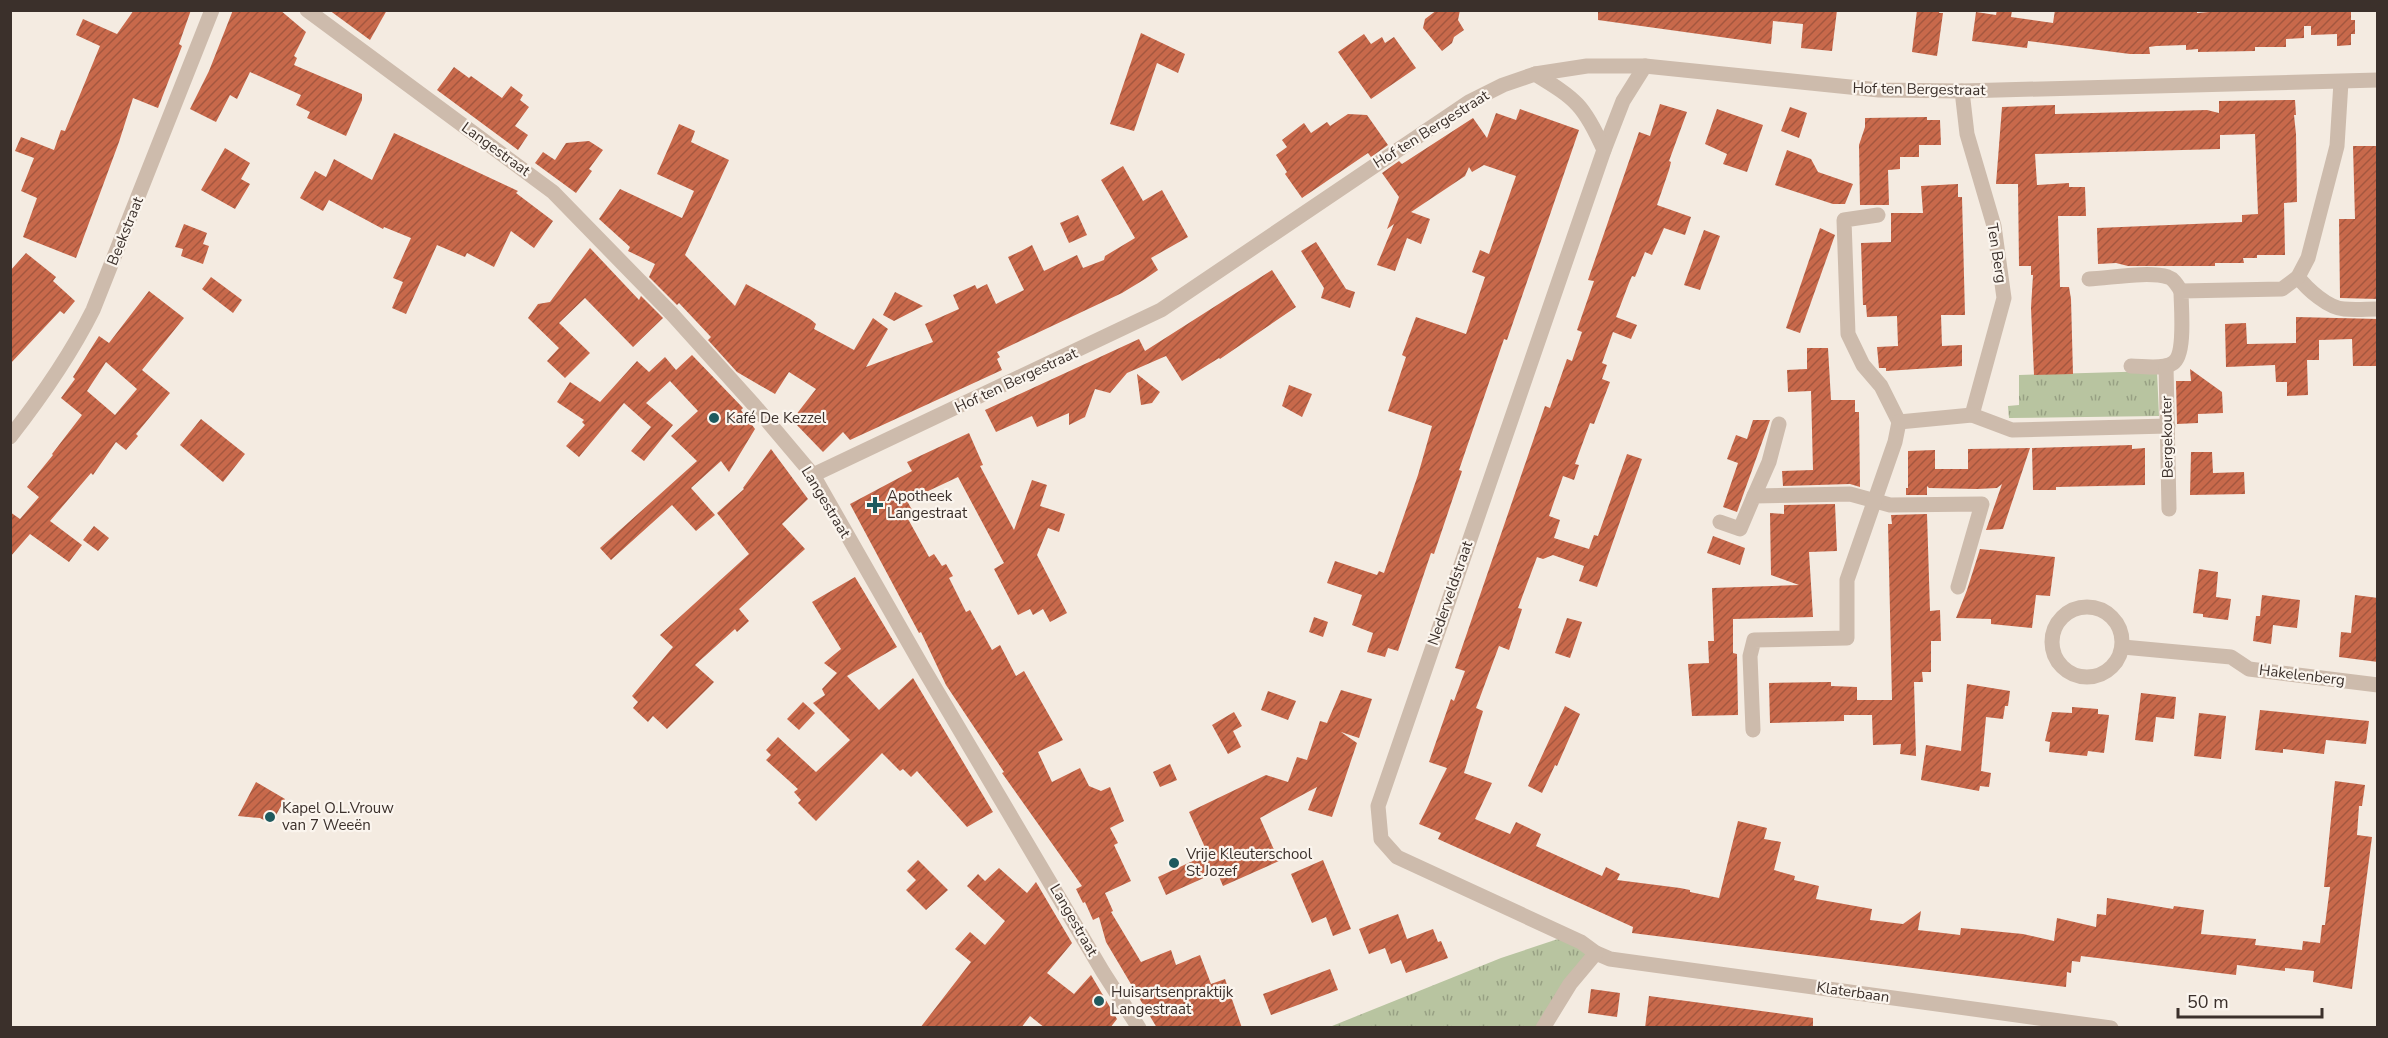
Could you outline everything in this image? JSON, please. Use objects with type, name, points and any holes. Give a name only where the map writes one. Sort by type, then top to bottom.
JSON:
[{"type":"street","name":"Beekstraat","points":[[10,436],[48,387],[74,348],[93,310],[212,10]]},
{"type":"street","name":"Langestraat","points":[[307,10],[553,192],[672,315],[754,405],[813,475],[922,666],[1103,972],[1139,1028]]},
{"type":"street","name":"Hof ten Bergestraat","points":[[813,475],[1161,310],[1469,102],[1503,85],[1535,74],[1587,66],[1645,66],[1879,90],[1962,91],[2378,80]]},
{"type":"street","name":"Nederveldstraat","points":[[1567,936],[1397,857],[1381,839],[1378,806],[1604,150],[1623,101],[1645,66]]},
{"type":"street","points":[[1535,74],[1573,98],[1591,120],[1604,150]]},
{"type":"street","points":[[2181,291],[2282,289],[2298,277],[2308,258],[2337,146],[2341,82]]},
{"type":"street","name":"Ten Berg","points":[[1962,91],[1967,134],[1994,226],[2004,298],[1972,415]]},
{"type":"street","points":[[1753,730],[1750,656],[1754,640],[1847,638],[1847,580],[1895,442],[1899,422],[1881,387],[1863,365],[1848,334],[1844,220],[1878,215]]},
{"type":"street","points":[[2089,279],[2169,277],[2176,282],[2181,291],[2181,354],[2174,363],[2166,366],[2131,366]]},
{"type":"street","points":[[2298,277],[2304,285],[2336,308],[2378,309]]},
{"type":"street","name":"Bergekouter","points":[[2166,366],[2169,509]]},
{"type":"street","points":[[1899,422],[1972,415],[2012,430],[2168,426]]},
{"type":"street","points":[[1720,522],[1740,529],[1769,462],[1779,424]]},
{"type":"street","points":[[1754,496],[1850,494],[1890,505],[1982,504],[1958,587]]},
{"type":"street","points":[[2083,607],[2095,608],[2106,612],[2115,620],[2120,627],[2123,647],[2112,669],[2096,677],[2084,678],[2068,672],[2059,663],[2052,641],[2054,630],[2060,619],[2071,611],[2083,607]]},
{"type":"street","name":"Hakelenberg","points":[[2123,647],[2231,657],[2249,669],[2378,685]]},
{"type":"street","name":"Klaterbaan","points":[[1567,936],[1581,942],[1596,953],[1610,958],[2111,1028]]},
{"type":"street","points":[[1543,1028],[1570,984],[1596,953]]},
{"type":"green space","points":[[2157,371],[2159,416],[2009,418],[2008,406],[2019,405],[2019,375]]},
{"type":"green space","points":[[1567,936],[1596,953],[1548,1027],[1327,1028],[1501,958]]},
{"type":"building","points":[[134,10],[191,10],[179,44],[182,46],[158,108],[133,98],[76,258],[23,237],[37,198],[21,191],[34,158],[15,151],[21,137],[54,150],[61,130],[65,131],[100,46],[76,35],[83,19],[117,34]]},
{"type":"building","points":[[233,10],[280,10],[306,32],[294,56],[297,58],[294,65],[362,94],[362,100],[346,136],[307,118],[310,112],[296,105],[301,95],[250,72],[237,99],[230,95],[216,122],[190,109],[209,71]]},
{"type":"building","points":[[329,10],[387,10],[370,40]]},
{"type":"building","points":[[1437,10],[1460,10],[1458,20],[1464,30],[1454,37],[1452,43],[1442,51],[1423,28],[1425,19]]},
{"type":"building","points":[[1598,10],[1837,10],[1832,51],[1801,48],[1803,24],[1773,21],[1771,44],[1598,20]]},
{"type":"building","points":[[1917,10],[1940,10],[1939,13],[1943,13],[1937,56],[1912,52]]},
{"type":"building","points":[[1997,10],[2012,10],[2011,17],[2053,23],[2055,10],[2197,10],[2197,13],[2232,10],[2351,10],[2351,20],[2355,20],[2355,34],[2351,34],[2351,45],[2337,46],[2337,34],[2311,35],[2311,26],[2304,26],[2304,38],[2286,39],[2286,47],[2255,47],[2255,51],[2198,52],[2198,49],[2186,50],[2186,45],[2156,46],[2149,47],[2150,54],[2130,54],[2028,41],[2027,48],[1972,41],[1976,12],[1996,15]]},
{"type":"building","points":[[1141,33],[1185,54],[1178,73],[1157,63],[1134,131],[1110,124]]},
{"type":"building","points":[[1364,34],[1371,44],[1382,37],[1385,43],[1394,37],[1416,68],[1371,99],[1338,52]]},
{"type":"building","points":[[454,67],[502,98],[511,86],[523,95],[520,100],[529,107],[515,126],[528,135],[518,150],[437,90]]},
{"type":"building","points":[[2295,100],[2297,202],[2284,203],[2285,255],[2257,255],[2257,258],[2243,258],[2244,263],[2215,263],[2215,266],[2098,264],[2097,228],[2242,222],[2242,215],[2258,214],[2255,134],[2220,135],[2220,149],[2035,154],[2037,185],[2069,183],[2069,187],[2085,187],[2086,216],[2058,216],[2060,287],[2069,287],[2071,299],[2073,374],[2034,375],[2031,308],[2033,275],[2031,275],[2031,266],[2019,266],[2018,184],[1996,184],[2002,107],[2055,105],[2055,114],[2207,110],[2219,113],[2219,101]]},
{"type":"building","points":[[1660,104],[1687,112],[1669,161],[1671,162],[1669,170],[1657,205],[1691,217],[1685,235],[1664,228],[1652,255],[1645,252],[1635,277],[1632,276],[1629,283],[1616,317],[1637,325],[1631,339],[1613,332],[1602,363],[1607,365],[1602,379],[1610,382],[1594,424],[1590,423],[1575,464],[1579,465],[1574,480],[1563,476],[1549,516],[1560,520],[1554,538],[1589,549],[1594,535],[1598,536],[1627,454],[1642,459],[1597,587],[1579,581],[1584,566],[1553,555],[1543,559],[1537,557],[1518,608],[1522,609],[1509,650],[1499,646],[1476,708],[1483,711],[1464,773],[1492,783],[1475,819],[1510,834],[1516,822],[1541,834],[1536,846],[1602,876],[1606,867],[1620,874],[1617,880],[1680,888],[1719,898],[1738,821],[1767,828],[1764,839],[1781,842],[1774,870],[1795,876],[1794,880],[1819,886],[1816,899],[1872,909],[1870,920],[1903,924],[1921,911],[1918,930],[1960,935],[1961,928],[2023,934],[2054,941],[2057,918],[2096,927],[2097,914],[2106,915],[2107,898],[2173,909],[2174,906],[2204,910],[2201,934],[2256,939],[2255,945],[2302,950],[2303,941],[2320,943],[2322,925],[2325,925],[2330,887],[2324,887],[2335,781],[2365,785],[2362,806],[2359,806],[2357,835],[2372,837],[2352,989],[2313,982],[2314,971],[2285,968],[2285,971],[2237,965],[2236,975],[2081,956],[2080,962],[2072,961],[2071,973],[2067,972],[2066,987],[1632,933],[1633,927],[1438,839],[1441,833],[1419,824],[1447,768],[1429,762],[1451,699],[1454,701],[1465,671],[1455,668],[1545,406],[1550,408],[1567,359],[1572,361],[1582,332],[1577,330],[1594,281],[1588,280],[1639,132],[1650,136]]},
{"type":"building","points":[[1790,107],[1807,113],[1799,138],[1781,131]]},
{"type":"building","points":[[1520,109],[1579,130],[1507,340],[1504,339],[1459,470],[1462,471],[1434,554],[1431,553],[1398,651],[1388,648],[1385,657],[1367,652],[1373,633],[1352,625],[1362,595],[1327,583],[1335,561],[1377,575],[1379,571],[1384,573],[1418,475],[1432,426],[1388,411],[1406,357],[1402,355],[1416,317],[1466,334],[1485,277],[1472,272],[1480,250],[1489,254],[1516,176],[1484,165],[1472,172],[1469,167],[1465,176],[1411,212],[1430,219],[1421,244],[1407,238],[1395,271],[1377,265],[1394,224],[1387,229],[1399,197],[1382,173],[1399,161],[1402,164],[1473,118],[1487,138],[1496,113],[1516,120]]},
{"type":"building","points":[[1717,109],[1763,125],[1747,172],[1723,164],[1727,154],[1705,144]]},
{"type":"building","points":[[1348,114],[1367,115],[1388,145],[1371,157],[1368,153],[1302,198],[1285,174],[1287,172],[1276,155],[1287,147],[1282,140],[1304,123],[1311,133],[1327,122],[1330,126]]},
{"type":"building","points":[[1927,117],[1927,120],[1940,120],[1941,145],[1919,145],[1919,157],[1900,157],[1900,169],[1888,170],[1889,205],[1860,205],[1859,145],[1865,127],[1865,118]]},
{"type":"building","points":[[679,124],[695,131],[691,142],[729,160],[685,255],[735,306],[746,284],[810,319],[816,324],[814,329],[854,350],[873,318],[888,329],[866,367],[933,342],[925,324],[959,309],[953,295],[975,285],[977,289],[987,284],[996,304],[1024,290],[1008,257],[1032,245],[1044,271],[1077,255],[1083,268],[1104,260],[1105,256],[1135,238],[1101,180],[1123,166],[1143,201],[1162,190],[1188,237],[1151,258],[1158,270],[1122,293],[997,352],[1000,357],[997,359],[1002,370],[850,440],[843,432],[823,452],[792,420],[816,389],[789,372],[775,394],[737,372],[708,340],[711,337],[679,303],[677,305],[649,277],[655,264],[628,251],[630,247],[599,219],[620,189],[682,218],[694,191],[657,174]]},
{"type":"building","points":[[394,133],[518,191],[516,193],[553,221],[534,248],[511,231],[494,267],[467,253],[465,257],[437,245],[406,314],[392,308],[403,282],[393,278],[411,238],[384,227],[383,229],[329,200],[323,211],[300,198],[315,171],[326,177],[334,159],[372,180]]},
{"type":"building","points":[[589,141],[603,150],[589,169],[592,171],[576,193],[535,163],[543,152],[555,160],[566,143]]},
{"type":"building","points":[[2353,146],[2378,146],[2378,299],[2340,298],[2339,219],[2355,219]]},
{"type":"building","points":[[225,148],[250,163],[241,179],[250,184],[235,209],[201,190]]},
{"type":"building","points":[[1787,150],[1811,159],[1818,172],[1853,184],[1845,204],[1833,204],[1775,185]]},
{"type":"building","points":[[1958,184],[1958,197],[1962,197],[1965,315],[1941,315],[1942,346],[1962,345],[1962,366],[1886,371],[1886,368],[1879,368],[1877,347],[1898,346],[1897,316],[1867,317],[1866,305],[1863,305],[1861,243],[1891,242],[1891,213],[1923,213],[1921,186]]},
{"type":"building","points":[[1078,215],[1087,235],[1069,243],[1060,223]]},
{"type":"building","points":[[184,224],[207,233],[203,244],[209,246],[203,264],[181,256],[183,249],[175,247]]},
{"type":"building","points":[[1820,228],[1835,235],[1800,333],[1786,328]]},
{"type":"building","points":[[1704,230],[1720,236],[1700,290],[1684,285]]},
{"type":"building","points":[[1316,242],[1346,289],[1355,292],[1350,308],[1321,298],[1324,288],[1301,251]]},
{"type":"building","points":[[590,248],[639,300],[641,296],[663,318],[633,347],[585,298],[559,323],[590,353],[565,378],[547,361],[559,348],[528,318],[538,304],[550,302]]},
{"type":"building","points":[[26,253],[56,277],[53,281],[75,301],[64,314],[60,311],[10,364],[10,271]]},
{"type":"building","points":[[1272,270],[1296,307],[1220,359],[1182,381],[1166,356],[1127,373],[1110,393],[1095,389],[1085,417],[1069,425],[1069,413],[1037,427],[1032,416],[996,432],[985,410],[1139,339],[1145,351]]},
{"type":"building","points":[[211,277],[242,300],[233,313],[202,289]]},
{"type":"building","points":[[149,291],[184,318],[142,370],[170,393],[136,434],[138,436],[126,450],[116,442],[93,475],[91,473],[50,521],[82,545],[69,562],[30,534],[10,557],[10,512],[20,519],[39,497],[27,487],[82,415],[61,398],[75,379],[73,377],[99,336],[109,343]],"holes":[[[106,362],[137,389],[115,415],[87,391]]]},
{"type":"building","points":[[895,292],[923,306],[894,321],[883,315]]},
{"type":"building","points":[[2296,317],[2378,319],[2378,366],[2353,366],[2352,339],[2319,340],[2319,360],[2307,360],[2308,395],[2287,396],[2287,382],[2276,382],[2275,365],[2226,367],[2225,324],[2246,323],[2247,344],[2296,343]]},
{"type":"building","points":[[1807,348],[1828,348],[1831,400],[1855,400],[1855,412],[1859,412],[1860,487],[1850,484],[1783,486],[1782,471],[1813,470],[1811,391],[1788,392],[1787,370],[1807,369]]},
{"type":"building","points":[[692,355],[743,408],[741,410],[755,429],[729,472],[721,461],[691,488],[715,515],[696,531],[672,505],[611,560],[600,548],[697,461],[671,436],[698,411],[670,381],[646,403],[673,425],[644,461],[631,451],[651,427],[624,403],[579,457],[566,446],[585,425],[582,422],[584,420],[557,402],[570,382],[600,402],[637,361],[649,372],[665,357],[676,370]]},
{"type":"building","points":[[2190,369],[2222,392],[2223,413],[2198,414],[2198,423],[2177,424],[2176,381],[2191,381]]},
{"type":"building","points":[[1137,374],[1160,392],[1152,403],[1141,405]]},
{"type":"building","points":[[1289,385],[1312,394],[1302,417],[1282,406]]},
{"type":"building","points":[[201,419],[245,454],[223,482],[180,445]]},
{"type":"building","points":[[1753,420],[1770,420],[1737,512],[1723,507],[1738,463],[1727,459],[1736,435],[1747,439]]},
{"type":"building","points":[[969,433],[983,465],[980,466],[1014,530],[1032,480],[1047,485],[1040,506],[1065,514],[1059,532],[1048,528],[1037,555],[1067,613],[1050,622],[1043,609],[1033,615],[1030,609],[1018,615],[994,569],[1004,563],[958,477],[907,501],[915,515],[908,519],[929,557],[934,554],[942,566],[946,564],[953,576],[949,578],[966,612],[970,610],[992,650],[1000,645],[1016,676],[1024,671],[1063,740],[1038,752],[1052,782],[1080,768],[1089,786],[1101,791],[1110,787],[1124,821],[1110,828],[1118,843],[1114,845],[1131,881],[1105,893],[1113,911],[1111,912],[1141,962],[1171,950],[1176,965],[1200,955],[1211,984],[1225,979],[1242,1028],[1157,1028],[1106,942],[1099,917],[1093,920],[1085,902],[1083,903],[1076,889],[1082,886],[1002,773],[1004,772],[946,685],[921,632],[919,633],[850,504],[912,471],[907,462]]},
{"type":"building","points":[[2132,445],[2132,449],[2145,448],[2145,485],[2056,487],[2056,490],[2033,490],[2032,448]]},
{"type":"building","points":[[2030,448],[2003,529],[1986,530],[2002,484],[1997,488],[1977,489],[1929,488],[1927,486],[1927,495],[1906,495],[1908,451],[1935,450],[1935,469],[1968,469],[1968,449]]},
{"type":"building","points":[[771,449],[808,499],[782,524],[805,549],[739,609],[749,621],[737,632],[735,629],[695,665],[714,682],[667,729],[653,716],[648,722],[633,708],[638,702],[632,696],[673,647],[660,635],[749,554],[717,513],[744,489]]},
{"type":"building","points":[[2191,452],[2212,452],[2213,473],[2244,472],[2245,494],[2190,495]]},
{"type":"building","points":[[1835,504],[1837,551],[1809,552],[1813,617],[1733,619],[1733,653],[1737,654],[1738,715],[1692,716],[1688,664],[1709,663],[1708,641],[1714,641],[1712,588],[1799,585],[1771,575],[1770,513],[1784,514],[1784,505]]},
{"type":"building","points":[[1927,514],[1930,611],[1940,610],[1941,641],[1931,641],[1931,672],[1922,672],[1923,682],[1914,682],[1916,756],[1900,754],[1901,744],[1873,745],[1872,715],[1844,715],[1844,721],[1770,723],[1769,683],[1831,682],[1831,686],[1857,687],[1857,700],[1892,700],[1888,524],[1892,524],[1891,515]]},
{"type":"building","points":[[94,526],[109,538],[98,551],[83,540]]},
{"type":"building","points":[[1713,536],[1745,548],[1740,565],[1707,553]]},
{"type":"building","points":[[1980,549],[2055,557],[2050,596],[2036,595],[2032,628],[1991,624],[1991,619],[1956,618]]},
{"type":"building","points":[[2199,569],[2218,572],[2216,597],[2231,599],[2228,620],[2203,617],[2203,614],[2193,613]]},
{"type":"building","points":[[855,577],[897,647],[847,676],[879,710],[913,678],[993,812],[967,827],[917,771],[911,777],[903,769],[900,771],[882,753],[816,821],[798,803],[801,800],[794,792],[798,789],[766,760],[771,755],[766,750],[778,737],[816,772],[850,740],[813,703],[825,695],[822,689],[837,673],[824,663],[841,649],[812,602]]},
{"type":"building","points":[[2262,595],[2300,600],[2297,628],[2273,625],[2271,644],[2253,641],[2256,616],[2260,616]]},
{"type":"building","points":[[2355,595],[2378,598],[2378,662],[2339,657],[2341,632],[2351,633]]},
{"type":"building","points":[[1314,617],[1328,622],[1323,637],[1309,632]]},
{"type":"building","points":[[1567,618],[1582,622],[1570,658],[1555,653]]},
{"type":"building","points":[[1967,684],[2010,691],[2003,719],[1986,717],[1981,771],[1991,773],[1989,787],[1980,786],[1979,791],[1921,780],[1926,745],[1961,751]]},
{"type":"building","points":[[1341,690],[1372,699],[1359,738],[1341,732],[1357,743],[1332,817],[1308,810],[1317,787],[1260,818],[1279,861],[1223,886],[1217,872],[1166,895],[1158,877],[1208,854],[1189,812],[1266,775],[1288,782],[1297,757],[1307,760],[1320,721],[1327,723]]},
{"type":"building","points":[[1268,691],[1296,701],[1288,720],[1261,710]]},
{"type":"building","points":[[2141,693],[2176,697],[2174,719],[2156,717],[2153,742],[2135,740]]},
{"type":"building","points":[[803,702],[815,713],[799,730],[787,719]]},
{"type":"building","points":[[1565,706],[1580,714],[1557,766],[1555,765],[1542,793],[1528,786]]},
{"type":"building","points":[[2072,707],[2098,709],[2098,714],[2109,715],[2104,753],[2088,751],[2087,756],[2049,752],[2050,742],[2045,741],[2052,712],[2072,713]]},
{"type":"building","points":[[2260,710],[2369,721],[2366,744],[2326,740],[2324,754],[2283,749],[2283,753],[2255,750]]},
{"type":"building","points":[[1234,712],[1242,726],[1233,731],[1241,747],[1228,754],[1212,725]]},
{"type":"building","points":[[2199,713],[2226,716],[2221,759],[2194,756]]},
{"type":"building","points":[[1170,764],[1177,780],[1160,787],[1153,772]]},
{"type":"building","points":[[256,782],[285,799],[271,824],[260,818],[238,816]]},
{"type":"building","points":[[918,860],[948,890],[926,910],[906,890],[916,880],[907,871]]},
{"type":"building","points":[[1323,860],[1351,929],[1333,936],[1326,917],[1312,923],[1291,874]]},
{"type":"building","points":[[999,868],[1027,893],[1036,882],[1072,943],[1047,973],[1074,994],[1091,975],[1117,1019],[1110,1028],[1045,1028],[1030,1016],[1021,1028],[920,1028],[971,962],[955,949],[970,932],[985,945],[1005,921],[967,886],[978,874],[985,881]]},
{"type":"building","points":[[1398,914],[1407,939],[1433,929],[1448,958],[1406,973],[1401,960],[1391,964],[1385,948],[1369,954],[1359,929]]},
{"type":"building","points":[[1330,969],[1338,990],[1271,1015],[1263,994]]},
{"type":"building","points":[[1591,989],[1620,993],[1617,1017],[1588,1013]]},
{"type":"building","points":[[1649,996],[1813,1018],[1813,1028],[1645,1028]]},
{"type":"place","name":"Kafé De Kezzel","points":[[714,418]]},
{"type":"place","name":"Apotheek Langestraat","points":[[875,505]]},
{"type":"place","name":"Kapel O.L.Vrouw van 7 Weeën","points":[[270,817]]},
{"type":"place","name":"Vrije Kleuterschool St Jozef","points":[[1174,863]]},
{"type":"place","name":"Huisartsenpraktijk Langestraat","points":[[1099,1001]]}]
